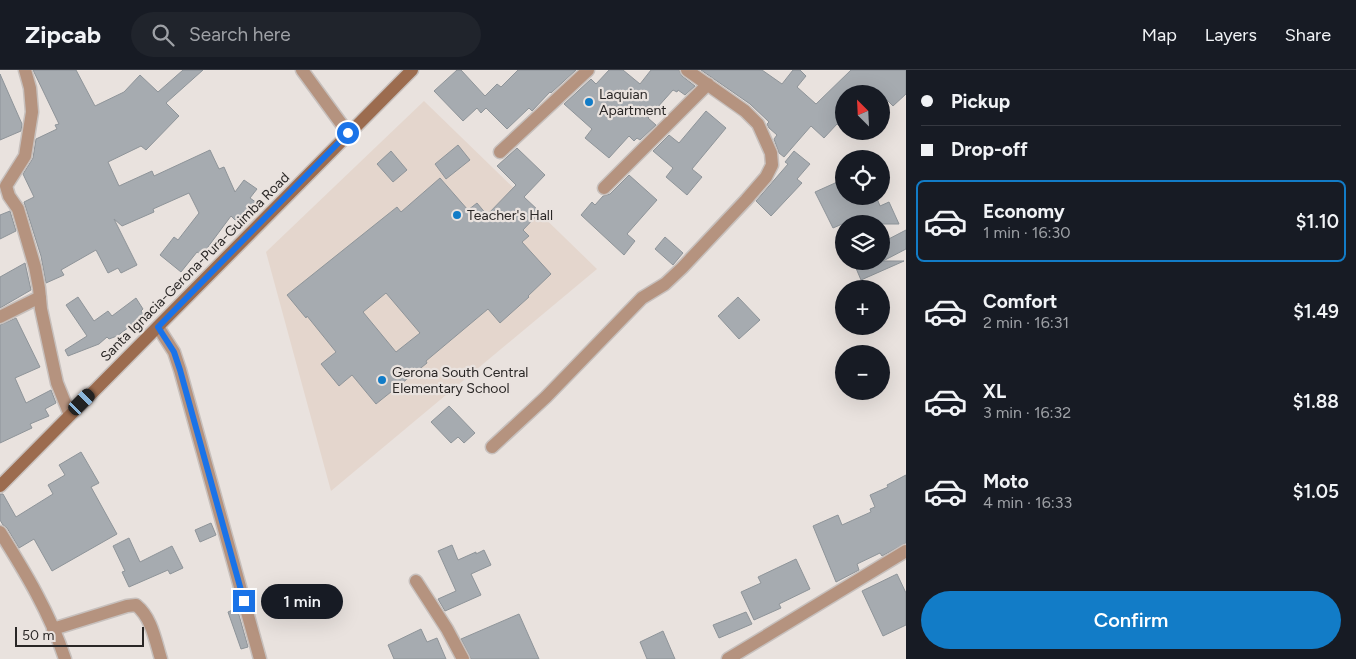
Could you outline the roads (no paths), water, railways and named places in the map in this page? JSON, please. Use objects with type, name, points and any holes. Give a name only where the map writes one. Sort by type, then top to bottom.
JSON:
[{"type":"main road","name":"Santa Ignacia-Gerona-Pura-Guimba Road","points":[[0,486],[412,70]]},
{"type":"street","points":[[25,70],[30,88],[32,112],[25,156],[6,186],[6,190],[18,209],[35,267],[41,309],[57,383],[70,415]]},
{"type":"street","points":[[302,70],[348,133]]},
{"type":"street","points":[[500,152],[588,70]]},
{"type":"street","points":[[492,447],[546,397],[642,298],[665,284],[682,268],[766,177],[772,165],[771,153],[758,124],[745,111],[687,70]]},
{"type":"street","points":[[604,188],[708,84]]},
{"type":"street","points":[[0,317],[40,297]]},
{"type":"street","points":[[158,327],[174,352],[180,370],[260,659]]},
{"type":"street","points":[[0,532],[31,583],[54,629],[65,659]]},
{"type":"street","points":[[728,659],[906,551]]},
{"type":"street","points":[[416,581],[447,629],[463,659]]},
{"type":"street","points":[[54,629],[127,606],[136,605],[144,611],[161,659]]},
{"type":"place","name":"Laquian Apartment","points":[[589,102]]},
{"type":"place","name":"Teacher's Hall","points":[[457,215]]},
{"type":"place","name":"Gerona South Central Elementary School","points":[[382,380]]}]
